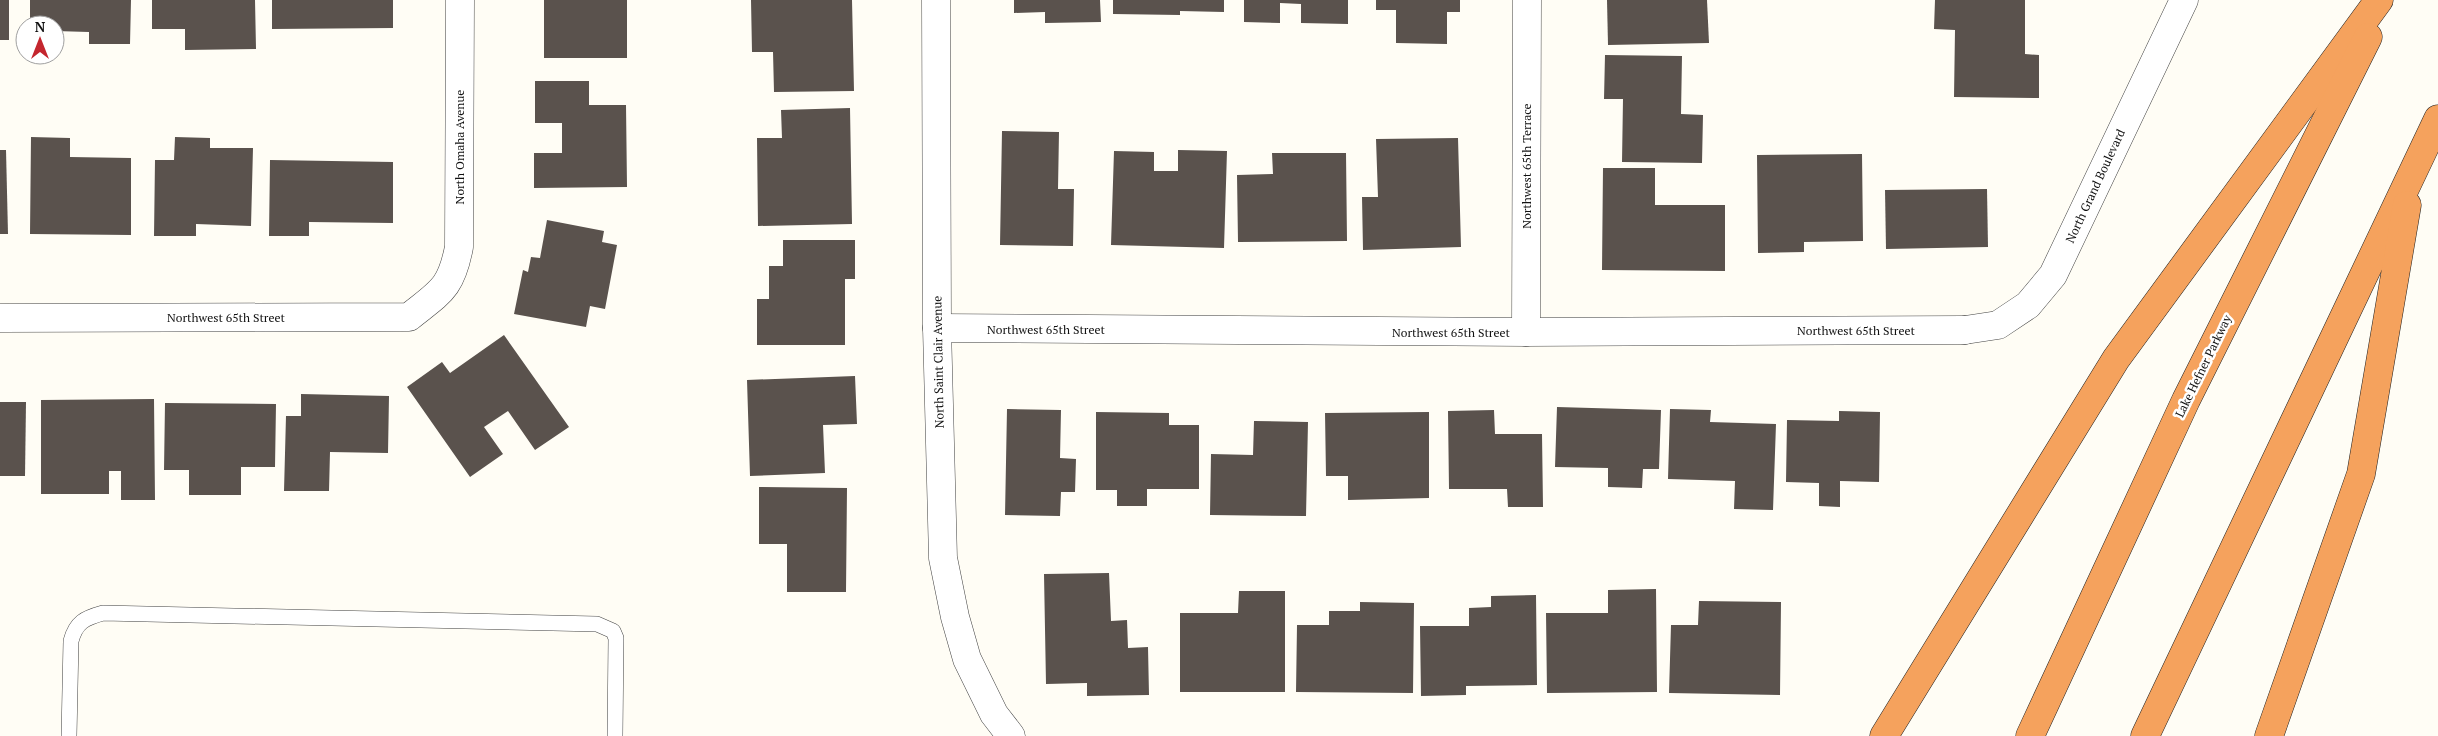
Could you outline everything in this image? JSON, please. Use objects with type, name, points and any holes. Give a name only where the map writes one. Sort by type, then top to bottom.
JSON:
[{"type":"highway","points":[[1884,736],[2116,359],[2379,0]]},
{"type":"highway","name":"Lake Hefner Parkway","points":[[2030,736],[2186,400],[2386,0]]},
{"type":"highway","points":[[2145,736],[2438,119]]},
{"type":"highway","points":[[2269,736],[2361,474],[2412,172]]},
{"type":"street","name":"North Omaha Avenue","points":[[442,291],[455,270],[458,246],[460,0]]},
{"type":"street","name":"North Saint Clair Avenue","points":[[936,0],[937,328],[943,558],[955,617],[967,659],[994,714],[1011,736]]},
{"type":"street","name":"Northwest 65th Terrace","points":[[1526,332],[1527,0]]},
{"type":"street","name":"North Grand Boulevard","points":[[1965,330],[1998,325],[2028,305],[2053,275],[2184,0]]},
{"type":"street","name":"Northwest 65th Street","points":[[0,318],[409,317],[442,291]]},
{"type":"street","name":"Northwest 65th Street","points":[[937,328],[1526,332],[1965,330]]},
{"type":"lane","points":[[69,736],[73,635],[80,622],[103,613],[597,624],[613,631],[617,647],[615,736]]},
{"type":"building","points":[[0,0],[9,0],[9,40],[0,40]]},
{"type":"building","points":[[30,0],[131,0],[130,44],[89,44],[89,32],[65,31],[65,15],[30,15]]},
{"type":"building","points":[[152,0],[255,0],[256,49],[185,50],[185,29],[152,29]]},
{"type":"building","points":[[272,0],[393,0],[393,28],[272,29]]},
{"type":"building","points":[[544,0],[627,0],[627,58],[544,58]]},
{"type":"building","points":[[751,0],[852,0],[854,91],[774,92],[773,52],[752,52]]},
{"type":"building","points":[[1014,0],[1100,0],[1101,22],[1045,23],[1045,12],[1014,13]]},
{"type":"building","points":[[1113,0],[1224,0],[1224,12],[1180,11],[1180,15],[1113,14]]},
{"type":"building","points":[[1244,0],[1348,0],[1348,24],[1301,23],[1301,4],[1280,3],[1280,23],[1244,22]]},
{"type":"building","points":[[1376,0],[1460,0],[1460,12],[1447,12],[1447,44],[1396,43],[1396,10],[1376,10]]},
{"type":"building","points":[[1607,0],[1707,0],[1709,43],[1608,45]]},
{"type":"building","points":[[1935,0],[2025,0],[2025,54],[2039,55],[2039,98],[1954,97],[1955,30],[1934,29]]},
{"type":"building","points":[[1605,55],[1682,56],[1681,114],[1703,115],[1702,163],[1622,162],[1623,99],[1604,99]]},
{"type":"building","points":[[535,81],[589,81],[589,105],[626,105],[627,187],[534,188],[534,153],[562,153],[562,123],[535,123]]},
{"type":"building","points":[[850,108],[852,224],[758,226],[757,138],[782,138],[781,110]]},
{"type":"building","points":[[1002,131],[1059,132],[1058,189],[1074,189],[1073,246],[1000,245]]},
{"type":"building","points":[[31,137],[70,138],[70,157],[131,158],[131,235],[30,234]]},
{"type":"building","points":[[175,137],[210,138],[210,148],[253,148],[251,226],[196,224],[196,236],[154,236],[155,160],[174,160]]},
{"type":"building","points":[[1458,138],[1461,247],[1363,250],[1362,197],[1378,197],[1376,139]]},
{"type":"building","points":[[0,150],[6,150],[8,234],[0,234]]},
{"type":"building","points":[[1178,150],[1227,151],[1224,248],[1111,245],[1114,151],[1154,152],[1154,171],[1178,171]]},
{"type":"building","points":[[1272,153],[1346,153],[1347,241],[1238,242],[1237,175],[1273,174]]},
{"type":"building","points":[[1862,154],[1863,241],[1804,242],[1804,252],[1758,253],[1757,155]]},
{"type":"building","points":[[270,160],[393,162],[393,223],[309,222],[309,236],[269,236]]},
{"type":"building","points":[[1603,168],[1655,168],[1655,205],[1725,205],[1725,271],[1602,270]]},
{"type":"building","points":[[1987,189],[1988,247],[1886,249],[1885,190]]},
{"type":"building","points":[[547,220],[604,231],[602,242],[617,245],[605,309],[590,306],[586,327],[514,314],[523,270],[528,272],[531,257],[540,258]]},
{"type":"building","points":[[783,240],[855,240],[855,279],[845,279],[845,345],[757,345],[757,299],[769,299],[769,266],[783,266]]},
{"type":"building","points":[[504,335],[569,427],[535,450],[508,411],[484,427],[503,454],[470,477],[407,387],[442,362],[450,373]]},
{"type":"building","points":[[855,376],[857,424],[823,425],[825,473],[750,476],[747,380]]},
{"type":"building","points":[[301,394],[389,396],[388,453],[330,452],[329,491],[284,491],[286,416],[301,416]]},
{"type":"building","points":[[154,399],[155,500],[121,500],[121,471],[109,471],[109,494],[41,494],[41,400]]},
{"type":"building","points":[[0,402],[26,402],[25,476],[0,476]]},
{"type":"building","points":[[165,403],[276,404],[275,467],[241,467],[241,495],[189,495],[189,470],[164,470]]},
{"type":"building","points":[[1557,407],[1661,410],[1659,469],[1643,469],[1642,488],[1608,487],[1608,468],[1555,467]]},
{"type":"building","points":[[1007,409],[1061,410],[1060,458],[1076,459],[1075,492],[1061,492],[1060,516],[1005,515]]},
{"type":"building","points":[[1670,409],[1711,410],[1710,422],[1776,424],[1773,510],[1734,509],[1735,481],[1668,479]]},
{"type":"building","points":[[1494,410],[1495,434],[1542,434],[1543,507],[1508,507],[1507,489],[1449,489],[1448,411]]},
{"type":"building","points":[[1839,411],[1880,412],[1879,482],[1840,481],[1840,507],[1819,506],[1819,483],[1786,482],[1787,420],[1839,421]]},
{"type":"building","points":[[1096,412],[1169,413],[1169,425],[1199,425],[1199,489],[1147,489],[1147,506],[1117,506],[1117,490],[1096,490]]},
{"type":"building","points":[[1429,412],[1429,498],[1348,500],[1348,476],[1326,476],[1325,413]]},
{"type":"building","points":[[1254,421],[1308,422],[1306,516],[1210,515],[1211,454],[1253,455]]},
{"type":"building","points":[[759,487],[847,488],[846,592],[787,592],[787,544],[759,544]]},
{"type":"building","points":[[1109,573],[1111,621],[1127,620],[1128,648],[1148,647],[1149,695],[1087,696],[1087,683],[1046,684],[1044,574]]},
{"type":"building","points":[[1656,589],[1657,692],[1547,693],[1546,613],[1608,613],[1608,590]]},
{"type":"building","points":[[1239,591],[1285,591],[1285,692],[1180,692],[1180,613],[1238,613]]},
{"type":"building","points":[[1536,595],[1537,685],[1466,686],[1466,695],[1421,696],[1420,626],[1469,626],[1469,608],[1491,607],[1491,596]]},
{"type":"building","points":[[1699,601],[1781,602],[1780,695],[1669,693],[1671,625],[1698,625]]},
{"type":"building","points":[[1360,602],[1414,603],[1413,693],[1296,692],[1297,625],[1329,625],[1329,611],[1360,611]]}]
